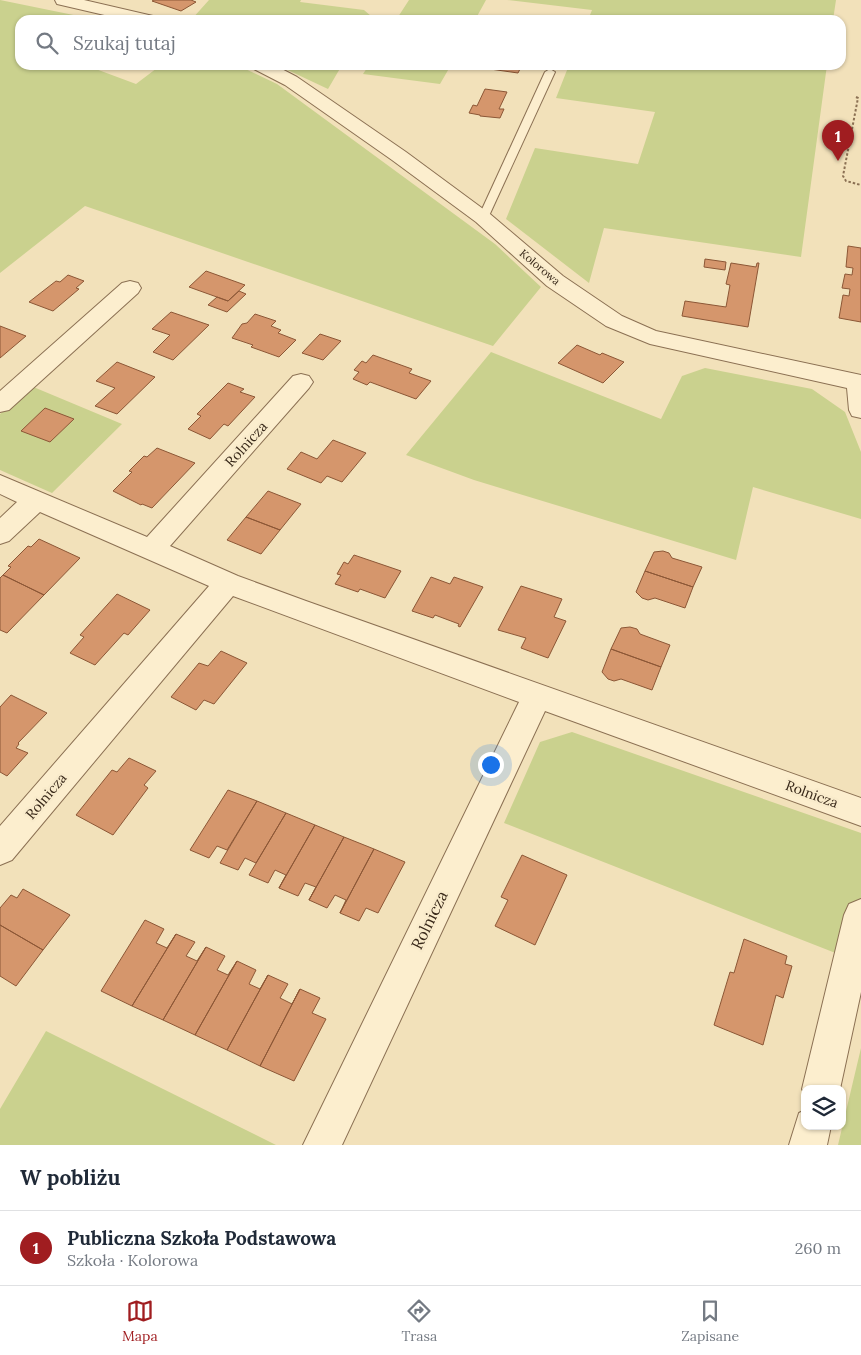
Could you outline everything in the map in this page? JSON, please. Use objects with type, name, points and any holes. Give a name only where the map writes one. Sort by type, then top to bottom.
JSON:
[{"type":"street","points":[[63,0],[126,15]]},
{"type":"street","name":"Kolorowa","points":[[270,70],[291,81],[399,156],[483,218],[555,281],[614,322],[650,337],[860,383]]},
{"type":"street","points":[[0,404],[130,288]]},
{"type":"street","name":"Rolnicza","points":[[151,550],[301,382]]},
{"type":"street","points":[[860,383],[861,410]]},
{"type":"street","name":"Rolnicza","points":[[0,484],[228,583],[861,812]]},
{"type":"street","points":[[0,534],[36,500]]},
{"type":"street","name":"Rolnicza","points":[[0,850],[228,583]]},
{"type":"street","name":"Rolnicza","points":[[322,1145],[537,696]]},
{"type":"street","points":[[822,1085],[861,915]]},
{"type":"street","points":[[808,1145],[811,1130]]},
{"type":"lane","points":[[483,218],[550,72]]},
{"type":"path","points":[[856,97],[858,98],[843,176],[846,181],[861,185]]},
{"type":"green space","points":[[0,0],[74,15],[15,15],[15,70],[98,70],[136,84],[154,70],[248,70],[277,84],[495,244],[541,287],[493,346],[85,206],[0,273]]},
{"type":"green space","points":[[209,0],[301,0],[300,2],[364,10],[370,15],[196,15]]},
{"type":"green space","points":[[409,0],[486,0],[478,15],[399,15]]},
{"type":"green space","points":[[507,0],[836,0],[834,15],[590,15],[592,10]]},
{"type":"green space","points":[[288,70],[339,70],[328,89]]},
{"type":"green space","points":[[366,70],[448,70],[440,84],[363,74]]},
{"type":"green space","points":[[567,70],[826,70],[801,257],[604,228],[589,283],[506,219],[535,148],[638,164],[655,112],[556,98]]},
{"type":"green space","points":[[491,352],[661,419],[682,376],[705,368],[812,389],[845,412],[861,452],[861,519],[753,487],[736,560],[474,480],[406,455]]},
{"type":"green space","points":[[31,386],[122,424],[52,493],[0,470],[0,414]]},
{"type":"green space","points":[[572,732],[861,833],[861,963],[504,823],[540,742]]},
{"type":"green space","points":[[46,1031],[276,1145],[0,1145],[0,1109]]},
{"type":"green space","points":[[861,1048],[861,1145],[838,1145],[842,1130],[846,1130],[846,1111]]},
{"type":"building","points":[[191,0],[196,2],[181,11],[152,1]]},
{"type":"building","points":[[497,70],[520,70],[518,73]]},
{"type":"building","points":[[485,89],[507,92],[499,109],[504,109],[500,118],[469,113],[473,105],[477,106]]},
{"type":"building","points":[[848,246],[861,248],[861,322],[839,318],[843,295],[849,296],[850,289],[842,288],[845,274],[852,275],[853,268],[846,267]]},
{"type":"building","points":[[705,259],[726,262],[725,270],[704,267]]},
{"type":"building","points":[[731,263],[756,267],[757,263],[759,263],[748,327],[682,316],[685,301],[726,307],[730,285],[726,284]]},
{"type":"building","points":[[206,271],[245,285],[228,301],[189,287]]},
{"type":"building","points":[[68,275],[84,281],[76,288],[79,289],[53,311],[29,302],[56,281],[60,282]]},
{"type":"building","points":[[239,291],[246,294],[227,312],[208,305],[217,297],[228,301]]},
{"type":"building","points":[[171,312],[209,325],[173,360],[153,352],[170,335],[152,329]]},
{"type":"building","points":[[255,314],[276,321],[271,326],[281,330],[278,333],[296,340],[279,357],[232,338],[242,324],[247,323]]},
{"type":"building","points":[[0,326],[26,336],[0,358]]},
{"type":"building","points":[[320,334],[341,341],[323,360],[302,353]]},
{"type":"building","points":[[577,345],[600,355],[602,353],[624,362],[603,383],[558,363]]},
{"type":"building","points":[[373,355],[412,369],[409,373],[431,381],[416,399],[370,382],[367,385],[353,379],[359,372],[354,370],[362,361],[366,363]]},
{"type":"building","points":[[117,362],[155,377],[117,414],[95,406],[115,388],[96,381]]},
{"type":"building","points":[[228,383],[244,389],[240,392],[255,397],[228,426],[224,424],[210,439],[188,429],[201,416],[197,414]]},
{"type":"building","points":[[45,408],[74,419],[50,442],[21,431]]},
{"type":"building","points":[[333,440],[366,453],[342,482],[327,476],[321,483],[287,469],[301,452],[317,459]]},
{"type":"building","points":[[157,448],[195,463],[152,508],[141,505],[113,491],[132,472],[129,471],[144,456],[147,457]]},
{"type":"building","points":[[268,491],[301,504],[280,530],[246,517]]},
{"type":"building","points":[[246,517],[280,530],[261,554],[227,540]]},
{"type":"building","points":[[39,539],[80,558],[44,595],[3,575],[11,567],[8,566],[28,546],[31,547]]},
{"type":"building","points":[[663,551],[669,553],[672,558],[702,567],[693,587],[645,571],[654,552]]},
{"type":"building","points":[[354,555],[401,571],[385,598],[360,589],[358,592],[335,584],[341,575],[337,574],[344,562],[348,564]]},
{"type":"building","points":[[645,571],[693,587],[685,608],[655,598],[648,600],[642,598],[636,592]]},
{"type":"building","points":[[3,575],[44,595],[7,633],[0,630],[0,578]]},
{"type":"building","points":[[431,577],[450,584],[454,577],[483,587],[460,627],[458,626],[459,624],[435,615],[433,618],[412,611]]},
{"type":"building","points":[[521,586],[562,599],[554,617],[566,621],[548,658],[521,648],[526,638],[498,630]]},
{"type":"building","points":[[117,594],[150,610],[128,635],[124,633],[95,665],[70,653],[84,637],[80,635]]},
{"type":"building","points":[[630,627],[637,629],[640,634],[670,645],[661,667],[611,649],[621,628]]},
{"type":"building","points":[[611,649],[661,667],[652,690],[621,679],[614,681],[608,679],[602,672]]},
{"type":"building","points":[[221,651],[247,663],[214,704],[204,700],[196,710],[171,697],[199,663],[208,666]]},
{"type":"building","points":[[11,695],[47,713],[18,743],[16,748],[28,753],[7,776],[0,772],[0,707]]},
{"type":"building","points":[[129,758],[156,771],[144,785],[148,788],[113,835],[76,815],[112,770],[117,772]]},
{"type":"building","points":[[228,790],[257,801],[227,850],[217,846],[209,858],[190,850]]},
{"type":"building","points":[[257,801],[286,813],[256,863],[245,858],[238,870],[220,863]]},
{"type":"building","points":[[286,813],[315,825],[279,888],[286,875],[275,870],[268,883],[249,875]]},
{"type":"building","points":[[315,825],[344,837],[309,900],[316,887],[305,883],[298,896],[279,888]]},
{"type":"building","points":[[344,837],[374,849],[340,913],[346,900],[335,895],[327,908],[309,900]]},
{"type":"building","points":[[374,849],[405,862],[378,913],[366,908],[359,921],[340,913]]},
{"type":"building","points":[[522,855],[567,875],[535,945],[495,926],[508,900],[501,897]]},
{"type":"building","points":[[23,889],[70,915],[43,950],[0,925],[0,908],[11,895],[17,898]]},
{"type":"building","points":[[145,920],[164,929],[156,943],[167,948],[176,934],[132,1006],[101,991]]},
{"type":"building","points":[[0,925],[43,950],[16,986],[0,976]]},
{"type":"building","points":[[176,934],[195,942],[186,956],[197,961],[206,947],[163,1020],[132,1006]]},
{"type":"building","points":[[744,939],[787,956],[785,964],[792,966],[783,998],[776,995],[763,1045],[714,1025],[730,972],[734,973]]},
{"type":"building","points":[[206,947],[225,956],[217,970],[228,975],[237,961],[195,1035],[163,1020]]},
{"type":"building","points":[[237,961],[256,970],[249,984],[260,989],[268,975],[227,1050],[195,1035]]},
{"type":"building","points":[[268,975],[288,984],[280,998],[292,1004],[300,989],[260,1066],[227,1050]]},
{"type":"building","points":[[300,989],[320,998],[312,1013],[326,1019],[294,1081],[260,1066]]},
{"type":"place","name":"Publiczna Szkoła Podstawowa","points":[[838,161]]}]
